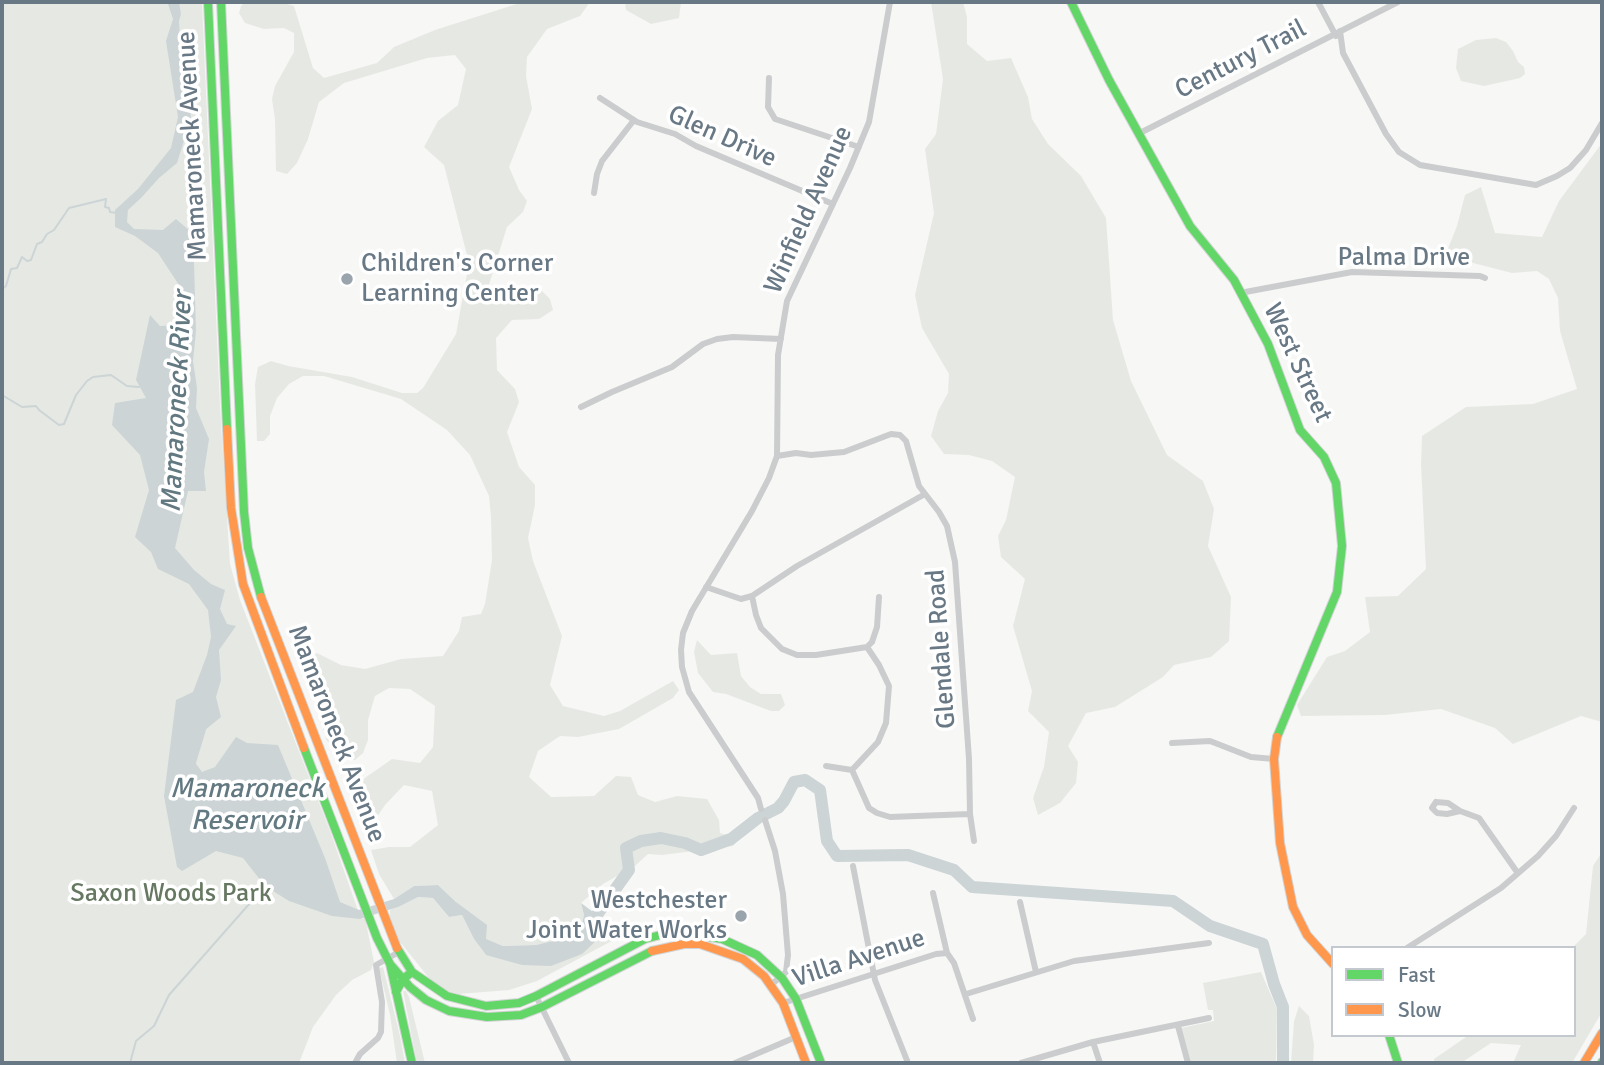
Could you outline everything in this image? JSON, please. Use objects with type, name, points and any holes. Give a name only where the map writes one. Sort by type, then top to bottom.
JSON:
[{"type":"main road","name":"Mamaroneck Avenue","points":[[208,2],[232,518],[243,584],[388,961],[426,1000],[449,1011],[505,1017],[521,1015],[542,1007],[656,949],[684,944],[714,947],[743,959],[764,976],[783,1003],[806,1063]]},
{"type":"main road","name":"Mamaroneck Avenue","points":[[221,2],[244,512],[253,571],[271,624],[399,953],[412,972],[447,996],[471,1004],[502,1005],[519,1003],[536,996],[645,939],[664,934],[699,934],[722,939],[757,955],[782,978],[796,999],[821,1063]]},
{"type":"main road","name":"West Street","points":[[1071,2],[1138,134],[1190,226],[1211,249],[1240,293],[1268,344],[1300,430],[1332,469],[1336,483],[1342,546],[1337,592],[1277,735],[1274,759],[1280,843],[1293,907],[1307,935],[1331,962]]},
{"type":"main road","points":[[388,961],[412,1063]]},
{"type":"main road","points":[[396,992],[403,979],[412,972]]},
{"type":"main road","points":[[1584,1063],[1602,1033]]},
{"type":"main road","points":[[1390,1037],[1398,1063]]},
{"type":"street","name":"Winfield Avenue","points":[[761,809],[758,798],[689,692],[682,667],[683,633],[692,611],[752,511],[777,456],[779,355],[787,301],[869,122],[890,2]]},
{"type":"street","points":[[1318,2],[1338,32],[1341,47],[1386,134],[1399,152],[1420,165],[1536,185],[1570,168],[1587,150],[1602,123]]},
{"type":"street","name":"Century Trail","points":[[1138,134],[1398,2]]},
{"type":"street","points":[[769,78],[768,107],[775,119],[859,147]]},
{"type":"street","name":"Glen Drive","points":[[600,98],[634,120],[675,134],[721,157],[833,204]]},
{"type":"street","points":[[594,193],[602,160],[634,120]]},
{"type":"street","points":[[215,166],[230,166]]},
{"type":"street","name":"Palma Drive","points":[[1240,293],[1352,272],[1485,278]]},
{"type":"street","points":[[581,407],[612,391],[672,368],[703,344],[717,339],[781,339]]},
{"type":"street","name":"Glendale Road","points":[[777,456],[844,452],[891,434],[900,435],[906,441],[916,479],[947,526],[955,562],[969,759],[970,814],[974,841]]},
{"type":"street","points":[[706,587],[741,599],[752,596],[797,566],[925,494]]},
{"type":"street","points":[[752,596],[761,628],[782,649],[797,655],[816,655],[867,647],[872,642],[877,627],[879,597]]},
{"type":"street","points":[[259,629],[271,624]]},
{"type":"street","points":[[852,770],[878,742],[886,723],[889,686],[867,647]]},
{"type":"street","points":[[1172,743],[1210,741],[1251,757],[1274,759]]},
{"type":"street","points":[[826,765],[852,770]]},
{"type":"street","points":[[852,770],[864,801],[877,813],[903,817],[970,814]]},
{"type":"street","points":[[1410,946],[1501,888],[1538,856],[1556,836],[1574,807]]},
{"type":"street","points":[[1460,811],[1479,818],[1517,872]]},
{"type":"street","points":[[765,820],[775,851],[783,894],[788,955],[786,972],[771,985]]},
{"type":"street","points":[[853,866],[874,974],[908,1063]]},
{"type":"street","points":[[933,893],[947,953],[954,963],[966,994],[972,1019]]},
{"type":"street","points":[[1020,902],[1036,972]]},
{"type":"street","points":[[966,994],[1036,972],[1104,956],[1209,943]]},
{"type":"street","points":[[355,1063],[381,1032],[382,1002],[376,965],[399,953]]},
{"type":"street","name":"Villa Avenue","points":[[783,1003],[936,954],[947,953]]},
{"type":"street","points":[[536,996],[569,1063]]},
{"type":"street","points":[[1021,1063],[1093,1042],[1209,1018]]},
{"type":"street","points":[[1178,1026],[1188,1063]]},
{"type":"street","points":[[735,1063],[796,1037]]},
{"type":"street","points":[[1093,1042],[1100,1063]]},
{"type":"green space","name":"Saxon Woods Park","points":[[2,2],[202,2],[220,406],[230,564],[240,600],[330,831],[361,919],[365,918],[374,962],[371,970],[352,980],[336,995],[313,1027],[299,1063],[2,1063]]},
{"type":"green space","points":[[245,2],[280,2],[294,6],[313,68],[324,78],[377,63],[394,47],[435,30],[523,2],[590,2],[580,16],[547,29],[527,57],[526,76],[532,109],[509,167],[527,201],[523,212],[507,227],[488,288],[492,302],[514,303],[540,289],[550,299],[553,310],[539,319],[512,320],[496,338],[497,370],[515,389],[519,402],[507,432],[519,467],[535,485],[535,505],[528,538],[533,561],[562,636],[550,685],[563,706],[604,716],[620,711],[673,681],[679,690],[673,698],[619,729],[578,737],[560,736],[538,751],[529,777],[551,797],[594,796],[616,776],[631,777],[638,795],[655,802],[677,796],[707,799],[719,820],[720,833],[739,839],[733,846],[662,855],[648,854],[635,866],[603,884],[581,903],[584,915],[582,924],[569,937],[536,945],[503,946],[485,939],[456,902],[438,885],[414,886],[394,899],[379,874],[371,850],[410,847],[438,825],[432,791],[404,785],[375,820],[358,815],[354,796],[362,780],[392,759],[420,763],[433,747],[435,706],[410,689],[389,688],[375,696],[368,720],[368,740],[363,753],[355,760],[339,759],[326,739],[306,662],[317,653],[341,665],[365,669],[401,659],[443,656],[459,631],[462,617],[481,614],[492,560],[491,517],[489,496],[470,455],[447,430],[401,399],[324,376],[303,376],[289,384],[277,398],[270,416],[270,434],[264,441],[257,441],[255,384],[258,367],[271,361],[352,377],[402,393],[417,393],[423,388],[456,334],[469,263],[444,165],[424,147],[438,121],[458,105],[466,69],[455,55],[427,58],[344,83],[319,102],[308,139],[297,163],[287,174],[276,171],[272,99],[275,86],[294,52],[294,33],[284,28],[264,29],[245,23],[239,13]]},
{"type":"green space","points":[[625,2],[681,2],[679,18],[651,24],[626,10]]},
{"type":"green space","points":[[931,2],[963,2],[967,17],[967,44],[987,61],[1011,58],[1028,97],[1032,119],[1048,144],[1081,176],[1106,218],[1113,320],[1131,381],[1167,455],[1203,481],[1214,509],[1208,546],[1231,597],[1229,641],[1211,657],[1174,665],[1163,677],[1115,707],[1086,713],[1068,746],[1078,762],[1076,783],[1060,803],[1038,815],[1033,798],[1044,767],[1049,732],[1028,711],[1032,691],[1013,626],[1025,579],[1001,557],[998,536],[1006,520],[1015,477],[992,461],[969,455],[944,454],[931,436],[938,411],[948,393],[949,374],[922,328],[915,295],[934,213],[925,149],[936,134],[943,79]]},
{"type":"green space","points":[[1496,38],[1506,42],[1524,67],[1525,74],[1520,78],[1484,86],[1461,81],[1456,68],[1458,49],[1476,40]]},
{"type":"green space","points":[[1602,143],[1602,722],[1581,716],[1513,744],[1495,728],[1441,709],[1385,715],[1301,716],[1297,705],[1327,657],[1345,651],[1370,632],[1365,597],[1398,596],[1426,569],[1422,436],[1466,407],[1533,404],[1577,389],[1560,331],[1558,298],[1549,279],[1537,271],[1512,273],[1473,263],[1447,251],[1465,195],[1481,187],[1495,233],[1542,237],[1559,201]]},
{"type":"green space","points":[[697,640],[711,655],[737,653],[741,676],[750,687],[761,694],[781,694],[785,705],[779,711],[771,711],[726,694],[713,692],[698,673],[694,652]]},
{"type":"green space","points":[[1602,852],[1602,1012],[1572,1063],[1513,1063],[1521,1045],[1491,1043],[1461,1063],[1434,1063],[1434,1059],[1466,1037],[1576,1037],[1574,946],[1586,934],[1593,866]]},
{"type":"green space","points":[[418,897],[433,898],[449,917],[462,915],[486,955],[600,935],[612,926],[636,928],[537,981],[509,990],[459,994],[437,988],[397,938],[390,922],[390,910]]},
{"type":"green space","points":[[383,967],[405,1063],[397,1063],[380,972]]},
{"type":"green space","points":[[1261,972],[1277,1009],[1276,1063],[1191,1063],[1181,1028],[1214,1021],[1213,1010],[1208,1010],[1203,983]]},
{"type":"green space","points":[[403,991],[406,991],[409,997],[425,1063],[417,1063]]},
{"type":"green space","points":[[1299,1006],[1309,1016],[1314,1045],[1313,1063],[1291,1063],[1294,1021]]},
{"type":"water","name":"Mamaroneck Reservoir","points":[[140,2],[179,2],[181,59],[191,118],[177,163],[128,210],[127,222],[134,229],[163,230],[176,219],[197,237],[194,262],[196,331],[193,361],[197,388],[196,408],[209,439],[204,472],[206,491],[188,491],[175,548],[194,570],[211,584],[225,590],[220,609],[227,624],[236,626],[219,650],[221,680],[216,697],[221,717],[194,739],[191,757],[202,772],[215,767],[236,737],[247,743],[278,745],[325,858],[340,902],[359,910],[394,899],[414,886],[438,885],[487,925],[486,939],[503,946],[536,945],[569,937],[582,924],[584,915],[581,903],[612,926],[582,954],[551,966],[522,965],[486,955],[462,915],[449,917],[433,898],[418,897],[398,907],[360,919],[332,916],[289,901],[265,886],[243,858],[216,851],[182,871],[177,867],[164,796],[176,700],[193,692],[207,655],[211,637],[208,610],[189,584],[158,569],[151,552],[135,537],[149,490],[140,455],[112,425],[115,403],[146,398],[136,380],[150,315],[160,326],[180,325],[182,305],[179,285],[158,253],[135,236],[115,227],[115,210],[138,189],[171,148],[178,117],[166,41],[173,19],[168,4]]},
{"type":"waterway","points":[[2,289],[6,286],[11,269],[17,268],[22,257],[27,261],[31,260],[37,244],[54,230],[69,208],[106,199],[105,207],[109,208],[110,212],[117,213]]},
{"type":"waterway","points":[[2,395],[22,407],[36,406],[59,425],[64,424],[76,395],[93,377],[111,375],[127,386],[139,387]]},
{"type":"waterway","name":"Mamaroneck River","points":[[187,772],[203,719]]},
{"type":"waterway","name":"Mamaroneck River","points":[[589,926],[629,870],[626,848],[641,841],[661,838],[685,843],[701,850],[731,839],[758,818],[778,808],[794,782],[805,780],[820,790],[827,841],[837,856],[908,855],[954,870],[972,887],[1173,901],[1210,926],[1263,944],[1283,1007],[1283,1063]]},
{"type":"waterway","points":[[130,1063],[136,1041],[154,1026],[169,995],[265,886]]},
{"type":"traffic: fast","points":[[208,2],[227,429]]},
{"type":"traffic: fast","points":[[221,2],[244,512],[248,548],[261,597]]},
{"type":"traffic: fast","points":[[1071,2],[1109,80],[1190,226],[1234,280],[1268,344],[1300,430],[1324,457],[1336,483],[1342,546],[1337,592],[1277,737]]},
{"type":"traffic: fast","points":[[304,748],[377,938],[390,964],[410,987],[426,1000],[449,1011],[487,1017],[521,1015],[652,951]]},
{"type":"traffic: fast","points":[[397,948],[412,972],[447,996],[486,1006],[519,1003],[536,996],[645,939],[683,933],[722,939],[757,955],[782,978],[796,999],[821,1063]]},
{"type":"traffic: fast","points":[[390,964],[412,1063]]},
{"type":"traffic: fast","points":[[396,992],[403,979],[412,972]]},
{"type":"traffic: fast","points":[[1390,1037],[1398,1063]]},
{"type":"traffic: slow","points":[[227,429],[231,508],[243,584],[304,748]]},
{"type":"traffic: slow","points":[[261,597],[397,948]]},
{"type":"traffic: slow","points":[[1277,737],[1274,759],[1280,843],[1293,907],[1307,935],[1331,962]]},
{"type":"traffic: slow","points":[[652,951],[684,944],[700,944],[743,959],[764,976],[783,1003],[806,1063]]},
{"type":"traffic: slow","points":[[1584,1063],[1602,1033]]},
{"type":"place","name":"Children's Corner Learning Center","points":[[347,279]]},
{"type":"place","name":"Westchester Joint Water Works","points":[[741,916]]}]
